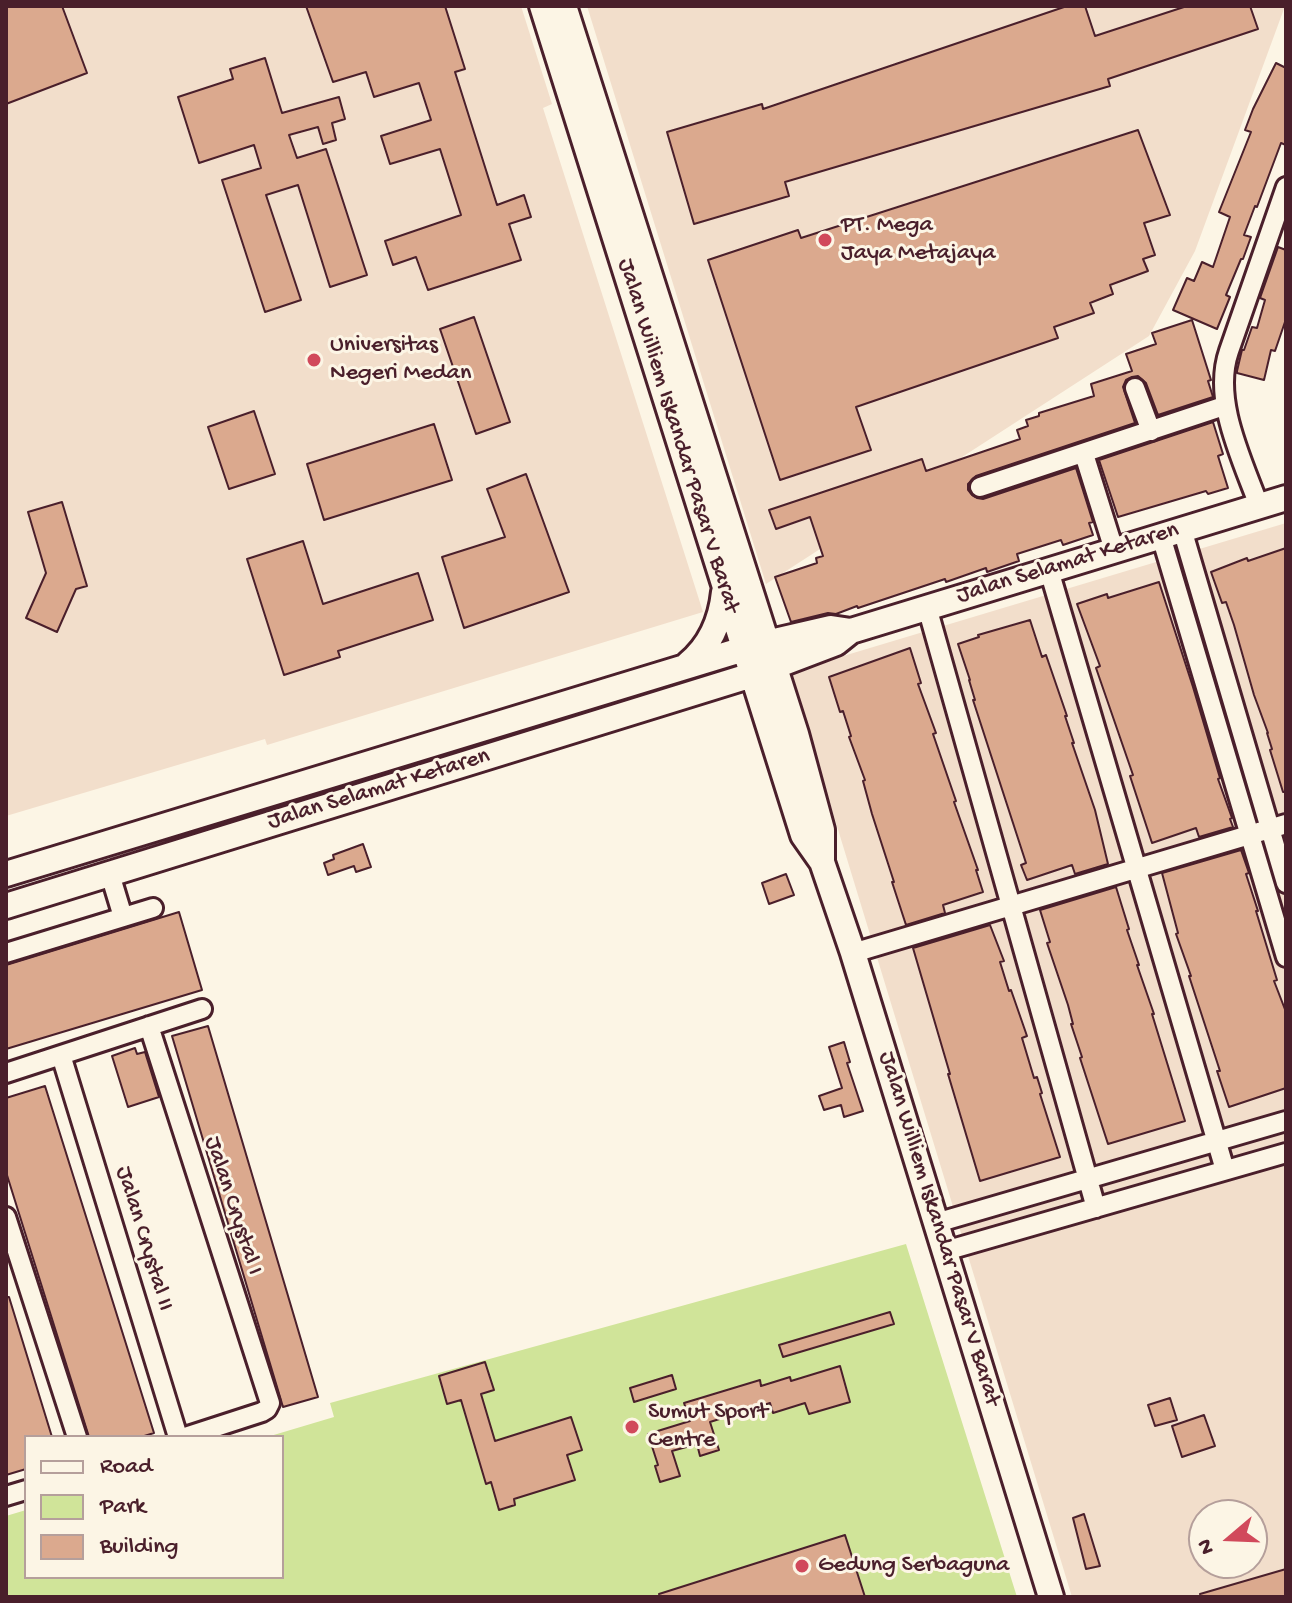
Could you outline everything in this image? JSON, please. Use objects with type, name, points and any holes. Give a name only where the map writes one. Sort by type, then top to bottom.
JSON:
[{"type":"street","name":"Jalan Williem Iskandar Pasar V Barat","points":[[542,6],[636,269],[763,671],[796,734],[822,830],[822,862],[853,953],[1051,1597]]},
{"type":"street","name":"Jalan Williem Iskandar Pasar V Barat","points":[[564,6],[725,588],[755,646]]},
{"type":"street","points":[[1259,506],[1224,406],[1223,374],[1286,187]]},
{"type":"street","points":[[1135,388],[1151,431]]},
{"type":"street","points":[[980,487],[1224,406]]},
{"type":"street","points":[[1084,454],[1114,550]]},
{"type":"street","name":"Jalan Selamat Ketaren","points":[[17,902],[763,671],[836,643],[851,631],[1286,498]]},
{"type":"street","points":[[1172,533],[1278,826],[1286,883]]},
{"type":"street","points":[[1172,533],[1250,834],[1286,957]]},
{"type":"street","points":[[1049,570],[1225,1170]]},
{"type":"street","points":[[683,668],[698,656],[709,641],[720,616],[725,588]]},
{"type":"street","points":[[927,607],[1096,1208]]},
{"type":"street","name":"Jalan Selamat Ketaren","points":[[13,872],[755,646],[831,628],[851,631]]},
{"type":"street","points":[[474,732],[484,758]]},
{"type":"street","points":[[853,953],[1278,826]]},
{"type":"street","points":[[13,872],[17,902]]},
{"type":"street","points":[[110,874],[123,917]]},
{"type":"street","points":[[6,953],[153,908]]},
{"type":"street","points":[[6,1073],[202,1009]]},
{"type":"street","name":"Jalan Crystal I","points":[[149,1026],[269,1400],[269,1406],[262,1412],[191,1435]]},
{"type":"street","name":"Jalan Crystal II","points":[[61,1055],[177,1435]]},
{"type":"street","points":[[936,1223],[1286,1121]]},
{"type":"street","points":[[945,1251],[1286,1153]]},
{"type":"street","points":[[6,1217],[76,1435]]},
{"type":"shaded area","name":"Universitas Negeri Medan","points":[[6,6],[521,6],[552,104],[543,108],[703,612],[267,745],[265,739],[6,816]]},
{"type":"shaded area","points":[[587,6],[1285,6],[1195,251],[1149,336],[766,584]]},
{"type":"shaded area","points":[[1286,523],[1286,1597],[1072,1597],[790,672]]},
{"type":"green space","name":"Sumut Sport Centre","points":[[906,1244],[1017,1597],[6,1597],[6,1516],[24,1511],[24,1579],[284,1579],[284,1435],[274,1435],[334,1417],[330,1403]]},
{"type":"building","points":[[6,6],[62,6],[87,73],[6,104]]},
{"type":"building","points":[[306,6],[445,6],[465,69],[455,72],[497,205],[524,195],[531,217],[509,224],[521,260],[428,290],[416,257],[393,265],[385,241],[461,215],[440,149],[390,164],[381,136],[431,120],[419,83],[374,97],[366,72],[333,82]]},
{"type":"building","points":[[1067,6],[1085,6],[1095,36],[1187,6],[1250,6],[1258,29],[1108,79],[1110,86],[785,182],[789,196],[694,224],[667,132],[762,104],[763,109]]},
{"type":"building","points":[[265,58],[282,113],[339,97],[345,119],[332,123],[336,140],[323,144],[318,127],[289,135],[297,158],[326,149],[367,275],[330,287],[298,185],[266,195],[301,300],[265,312],[222,180],[261,168],[254,145],[199,163],[178,97],[233,79],[230,69]]},
{"type":"building","points":[[1276,63],[1286,68],[1286,145],[1281,143],[1244,235],[1251,237],[1226,295],[1230,297],[1217,329],[1173,310],[1187,278],[1194,281],[1202,262],[1213,267],[1230,217],[1219,212],[1251,132],[1245,130],[1253,109]]},
{"type":"building","points":[[1138,130],[1170,215],[1144,223],[1155,255],[1143,259],[1148,271],[1110,285],[1113,294],[1090,303],[1094,313],[1054,327],[1058,338],[856,407],[871,450],[780,480],[708,260],[798,230],[801,238]]},
{"type":"building","points":[[1278,247],[1286,250],[1286,319],[1275,351],[1271,350],[1264,380],[1237,371],[1252,327],[1257,328],[1265,300],[1260,298]]},
{"type":"building","points":[[474,317],[510,422],[476,434],[440,329]]},
{"type":"building","points":[[1192,320],[1211,380],[1208,381],[1213,397],[1158,415],[1146,383],[1138,376],[1132,377],[1126,380],[1123,387],[1135,423],[976,476],[968,484],[972,495],[983,499],[1076,468],[1093,522],[1089,523],[1093,535],[1063,545],[1061,540],[1017,554],[1019,561],[987,572],[986,568],[858,608],[791,622],[775,577],[817,563],[816,558],[823,556],[810,517],[776,529],[769,510],[922,459],[926,471],[1020,439],[1017,430],[1028,426],[1026,420],[1094,396],[1091,384],[1132,371],[1126,354],[1156,344],[1152,333]]},
{"type":"building","points":[[254,411],[275,474],[229,489],[208,427]]},
{"type":"building","points":[[1213,422],[1223,454],[1218,456],[1228,488],[1208,494],[1206,491],[1118,517],[1099,460]]},
{"type":"building","points":[[434,424],[452,480],[324,520],[307,464]]},
{"type":"building","points":[[526,474],[569,592],[464,628],[442,557],[505,537],[487,489]]},
{"type":"building","points":[[62,502],[87,586],[76,589],[57,632],[26,618],[46,573],[28,512]]},
{"type":"building","points":[[303,541],[323,604],[418,573],[433,620],[338,651],[340,657],[284,675],[247,559]]},
{"type":"building","points":[[1286,548],[1286,792],[1283,792],[1234,625],[1211,572]]},
{"type":"building","points":[[1159,582],[1233,827],[1199,837],[1196,828],[1152,843],[1130,776],[1133,775],[1096,668],[1100,666],[1077,604]]},
{"type":"building","points":[[1030,620],[1067,716],[1108,864],[1075,874],[1072,865],[1027,880],[1021,865],[1026,863],[958,644]]},
{"type":"building","points":[[910,648],[921,683],[918,684],[936,733],[933,734],[983,892],[943,905],[945,913],[906,925],[872,814],[865,780],[829,677]]},
{"type":"building","points":[[363,844],[371,867],[356,872],[354,866],[328,875],[324,863],[334,859],[333,855]]},
{"type":"building","points":[[1241,850],[1277,980],[1274,981],[1286,1012],[1286,1088],[1229,1107],[1176,934],[1162,873]]},
{"type":"building","points":[[786,874],[794,895],[769,904],[762,883]]},
{"type":"building","points":[[1116,887],[1185,1121],[1108,1144],[1080,1058],[1040,910]]},
{"type":"building","points":[[179,912],[202,990],[6,1049],[6,965]]},
{"type":"building","points":[[990,925],[1004,961],[1000,962],[1009,991],[1027,1036],[1022,1038],[1034,1078],[1037,1077],[1060,1157],[980,1181],[913,948]]},
{"type":"building","points":[[208,1026],[318,1397],[283,1407],[172,1036]]},
{"type":"building","points":[[844,1042],[850,1062],[847,1063],[863,1111],[844,1117],[841,1105],[824,1110],[819,1096],[842,1088],[829,1047]]},
{"type":"building","points":[[135,1048],[137,1054],[145,1052],[159,1097],[128,1107],[112,1056]]},
{"type":"building","points":[[45,1086],[154,1433],[88,1435],[6,1172],[6,1098]]},
{"type":"building","points":[[6,1297],[9,1297],[51,1435],[24,1435],[24,1470],[6,1475]]},
{"type":"building","points":[[890,1312],[894,1324],[783,1357],[779,1345]]},
{"type":"building","points":[[485,1362],[494,1390],[481,1394],[495,1441],[571,1417],[582,1450],[567,1455],[575,1480],[514,1499],[515,1505],[499,1510],[491,1482],[486,1484],[461,1400],[447,1404],[439,1376]]},
{"type":"building","points":[[840,1366],[850,1402],[809,1414],[805,1403],[773,1413],[770,1403],[710,1422],[719,1450],[700,1456],[697,1444],[672,1451],[680,1476],[660,1482],[648,1434],[690,1421],[684,1403],[760,1380],[761,1386],[790,1377],[791,1381]]},
{"type":"building","points":[[672,1375],[676,1389],[634,1402],[630,1388]]},
{"type":"building","points":[[1170,1398],[1177,1420],[1155,1426],[1148,1405]]},
{"type":"building","points":[[1204,1415],[1215,1446],[1182,1457],[1172,1426]]},
{"type":"building","points":[[1084,1514],[1100,1566],[1086,1569],[1073,1518]]},
{"type":"building","name":"Gedung Serbaguna","points":[[845,1535],[865,1597],[660,1597],[659,1594]]},
{"type":"building","points":[[1286,1569],[1286,1597],[1201,1597],[1200,1594],[1252,1579],[1268,1579],[1268,1574]]},
{"type":"place","name":"PT. Mega Jaya Metajaya","points":[[825,240]]},
{"type":"place","name":"Universitas Negeri Medan","points":[[314,360]]},
{"type":"place","name":"Sumut Sport Centre","points":[[632,1427]]},
{"type":"place","name":"Gedung Serbaguna","points":[[802,1566]]}]
